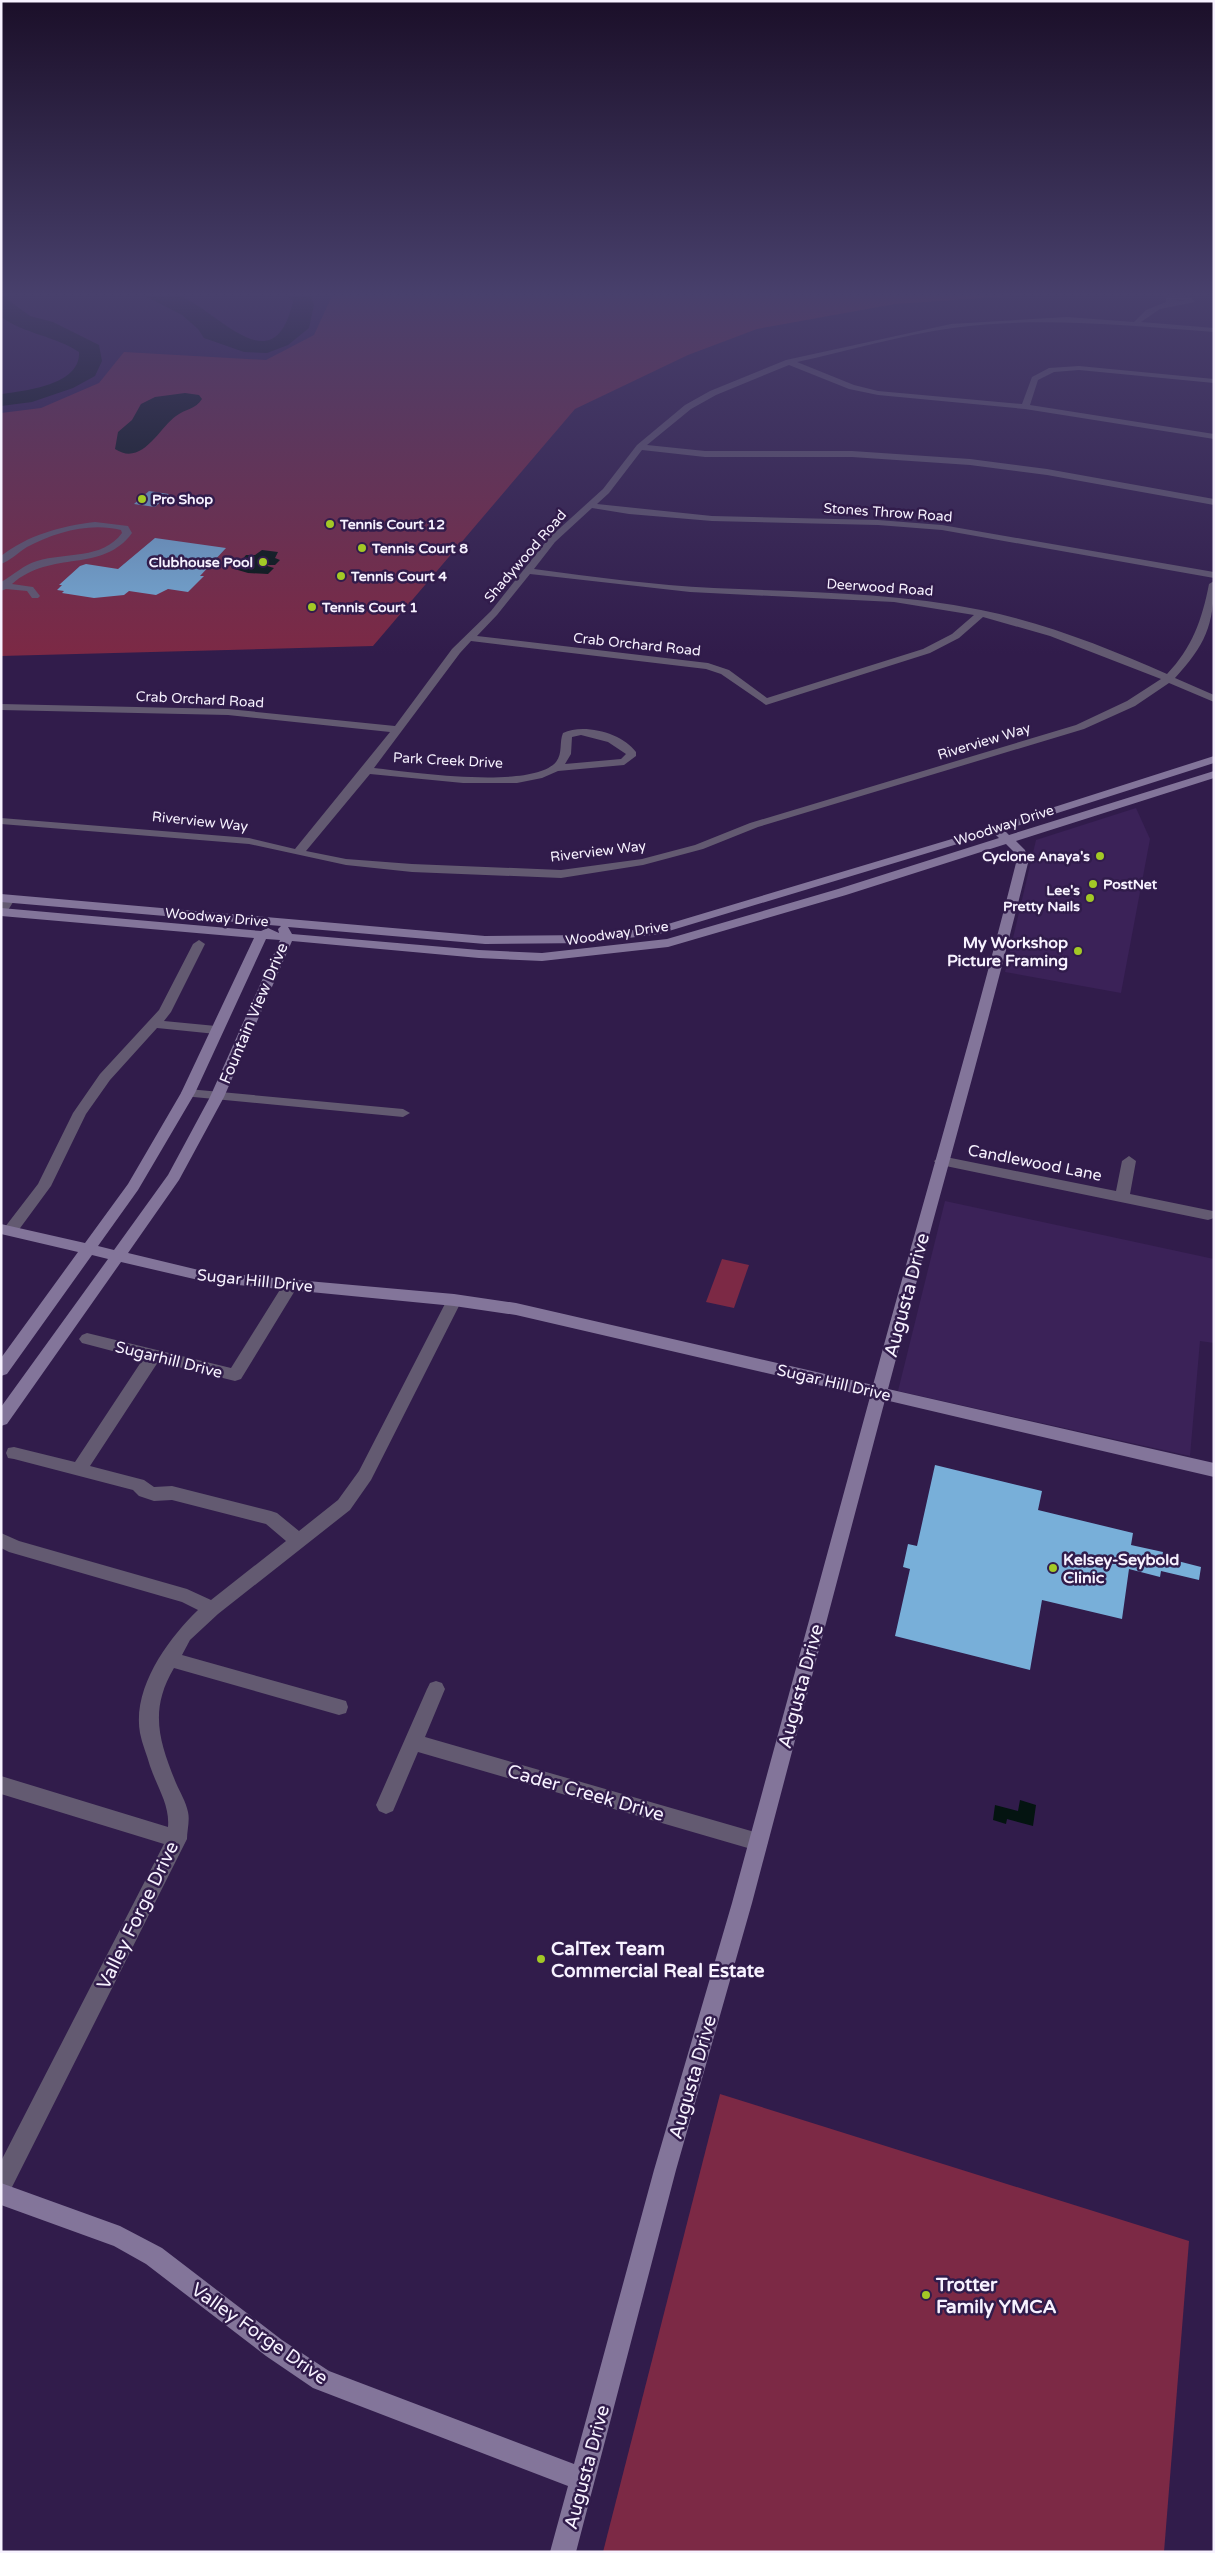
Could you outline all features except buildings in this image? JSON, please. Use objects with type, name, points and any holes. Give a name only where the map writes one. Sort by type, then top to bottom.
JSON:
[{"type":"main road","name":"Woodway Drive","points":[[1,912],[261,936],[542,958],[668,943],[842,892],[1135,784],[1214,759]]},
{"type":"main road","name":"Woodway Drive","points":[[5,898],[485,940],[590,940],[659,930],[830,879],[1002,834],[1214,774]]},
{"type":"main road","points":[[1135,784],[1148,794]]},
{"type":"main road","name":"Augusta Drive","points":[[562,2552],[665,2170],[758,1842],[881,1393],[942,1161],[987,1003],[1022,862],[1019,850],[1002,834]]},
{"type":"main road","points":[[830,879],[842,892]]},
{"type":"main road","name":"Fountain View Drive","points":[[1,1370],[133,1187],[188,1093],[261,936],[283,923],[287,938],[217,1097],[174,1177],[1,1420]]},
{"type":"main road","points":[[479,954],[485,940]]},
{"type":"main road","name":"Sugar Hill Drive","points":[[6,1230],[206,1277],[454,1300],[546,1315],[1214,1470]]},
{"type":"main road","name":"Valley Forge Drive","points":[[1,2194],[120,2237],[154,2256],[274,2348],[321,2380],[458,2434],[583,2479]]},
{"type":"street","name":"Shadywood Road","points":[[298,853],[367,770],[396,728],[456,651],[470,638],[528,572],[552,540],[606,491],[640,447],[662,427],[679,415]]},
{"type":"street","points":[[1076,415],[1214,437]]},
{"type":"street","points":[[640,447],[705,454],[852,454],[970,462],[1047,472],[1214,502]]},
{"type":"street","name":"Stones Throw Road","points":[[588,506],[657,517],[700,520],[921,525],[1015,538],[1095,555],[1214,575]]},
{"type":"street","points":[[1,562],[26,544],[73,528],[113,524],[125,528],[134,538],[132,543],[122,549],[102,554],[46,561],[28,567],[2,586]]},
{"type":"street","name":"Deerwood Road","points":[[528,572],[684,589],[897,600],[981,613],[1081,644],[1214,699]]},
{"type":"street","name":"Riverview Way","points":[[1,821],[249,841],[346,862],[412,868],[561,874],[642,862],[699,847],[754,825],[1080,727],[1122,709],[1169,679],[1199,642],[1211,606],[1214,584]]},
{"type":"street","points":[[2,586],[30,589],[34,596]]},
{"type":"street","name":"Crab Orchard Road","points":[[470,638],[708,666],[725,672],[766,702],[800,689],[922,655],[958,636],[981,613]]},
{"type":"street","name":"Crab Orchard Road","points":[[1,707],[228,712],[396,728]]},
{"type":"street","name":"Park Creek Drive","points":[[367,770],[477,779],[515,779],[545,774],[556,768],[624,762],[632,754],[627,746],[610,739],[581,730],[571,731],[567,735],[567,752],[556,768]]},
{"type":"street","points":[[1,912],[5,898]]},
{"type":"street","points":[[6,1230],[44,1186],[80,1113],[105,1077],[155,1024],[173,999],[199,944]]},
{"type":"street","points":[[155,1024],[216,1030]]},
{"type":"street","points":[[188,1093],[402,1113]]},
{"type":"street","name":"Candlewood Lane","points":[[942,1161],[1208,1215]]},
{"type":"street","name":"Candlewood Lane","points":[[1122,1198],[1129,1161]]},
{"type":"street","name":"Sugarhill Drive","points":[[87,1338],[235,1375],[290,1284]]},
{"type":"street","points":[[14,1453],[138,1485],[143,1491],[161,1496],[172,1492],[271,1518],[299,1542],[344,1505],[365,1474],[454,1300]]},
{"type":"street","points":[[79,1469],[154,1355]]},
{"type":"street","name":"Valley Forge Drive","points":[[1,2185],[177,1839],[178,1813],[149,1732],[150,1702],[156,1682],[184,1635],[212,1609],[299,1542]]},
{"type":"street","points":[[6,1546],[187,1596],[212,1609]]},
{"type":"street","points":[[168,1659],[339,1707]]},
{"type":"street","points":[[386,1805],[436,1689]]},
{"type":"street","name":"Cader Creek Drive","points":[[414,1742],[758,1842]]},
{"type":"street","points":[[1,1785],[177,1839]]},
{"type":"shaded area","points":[[1,415],[570,415],[373,646],[1,656]]},
{"type":"shaded area","points":[[135,415],[177,415],[142,450],[134,453],[125,453],[115,449],[118,432]]},
{"type":"shaded area","name":"Clubhouse Pool","points":[[262,550],[278,552],[275,558],[280,560],[275,565],[264,565],[274,568],[268,574],[248,573],[231,568],[237,563],[249,563],[242,560],[246,555],[255,555]]},
{"type":"shaded area","points":[[1136,808],[1150,839],[1121,993],[1005,972],[1036,840]]},
{"type":"shaded area","points":[[945,1201],[1214,1259],[1214,1343],[1200,1341],[1190,1456],[898,1391]]},
{"type":"shaded area","points":[[722,1259],[749,1265],[734,1308],[706,1302]]},
{"type":"shaded area","points":[[1020,1800],[1036,1805],[1033,1826],[1007,1819],[1006,1824],[993,1820],[995,1805],[1018,1811]]},
{"type":"shaded area","name":"Trotter Family YMCA","points":[[720,2094],[1189,2241],[1164,2552],[603,2552]]},
{"type":"place","name":"Pro Shop","points":[[142,499]]},
{"type":"place","name":"Tennis Court 12","points":[[330,524]]},
{"type":"place","name":"Tennis Court 8","points":[[362,548]]},
{"type":"place","name":"Clubhouse Pool","points":[[263,562]]},
{"type":"place","name":"Tennis Court 4","points":[[341,576]]},
{"type":"place","name":"Tennis Court 1","points":[[312,607]]},
{"type":"place","name":"Cyclone Anaya's","points":[[1100,856]]},
{"type":"place","name":"PostNet","points":[[1093,884]]},
{"type":"place","name":"Lee's Pretty Nails","points":[[1090,898]]},
{"type":"place","name":"My Workshop Picture Framing","points":[[1078,951]]},
{"type":"place","name":"Kelsey-Seybold Clinic","points":[[1053,1568]]},
{"type":"place","name":"CalTex Team Commercial Real Estate","points":[[541,1959]]},
{"type":"place","name":"Trotter Family YMCA","points":[[926,2295]]}]
